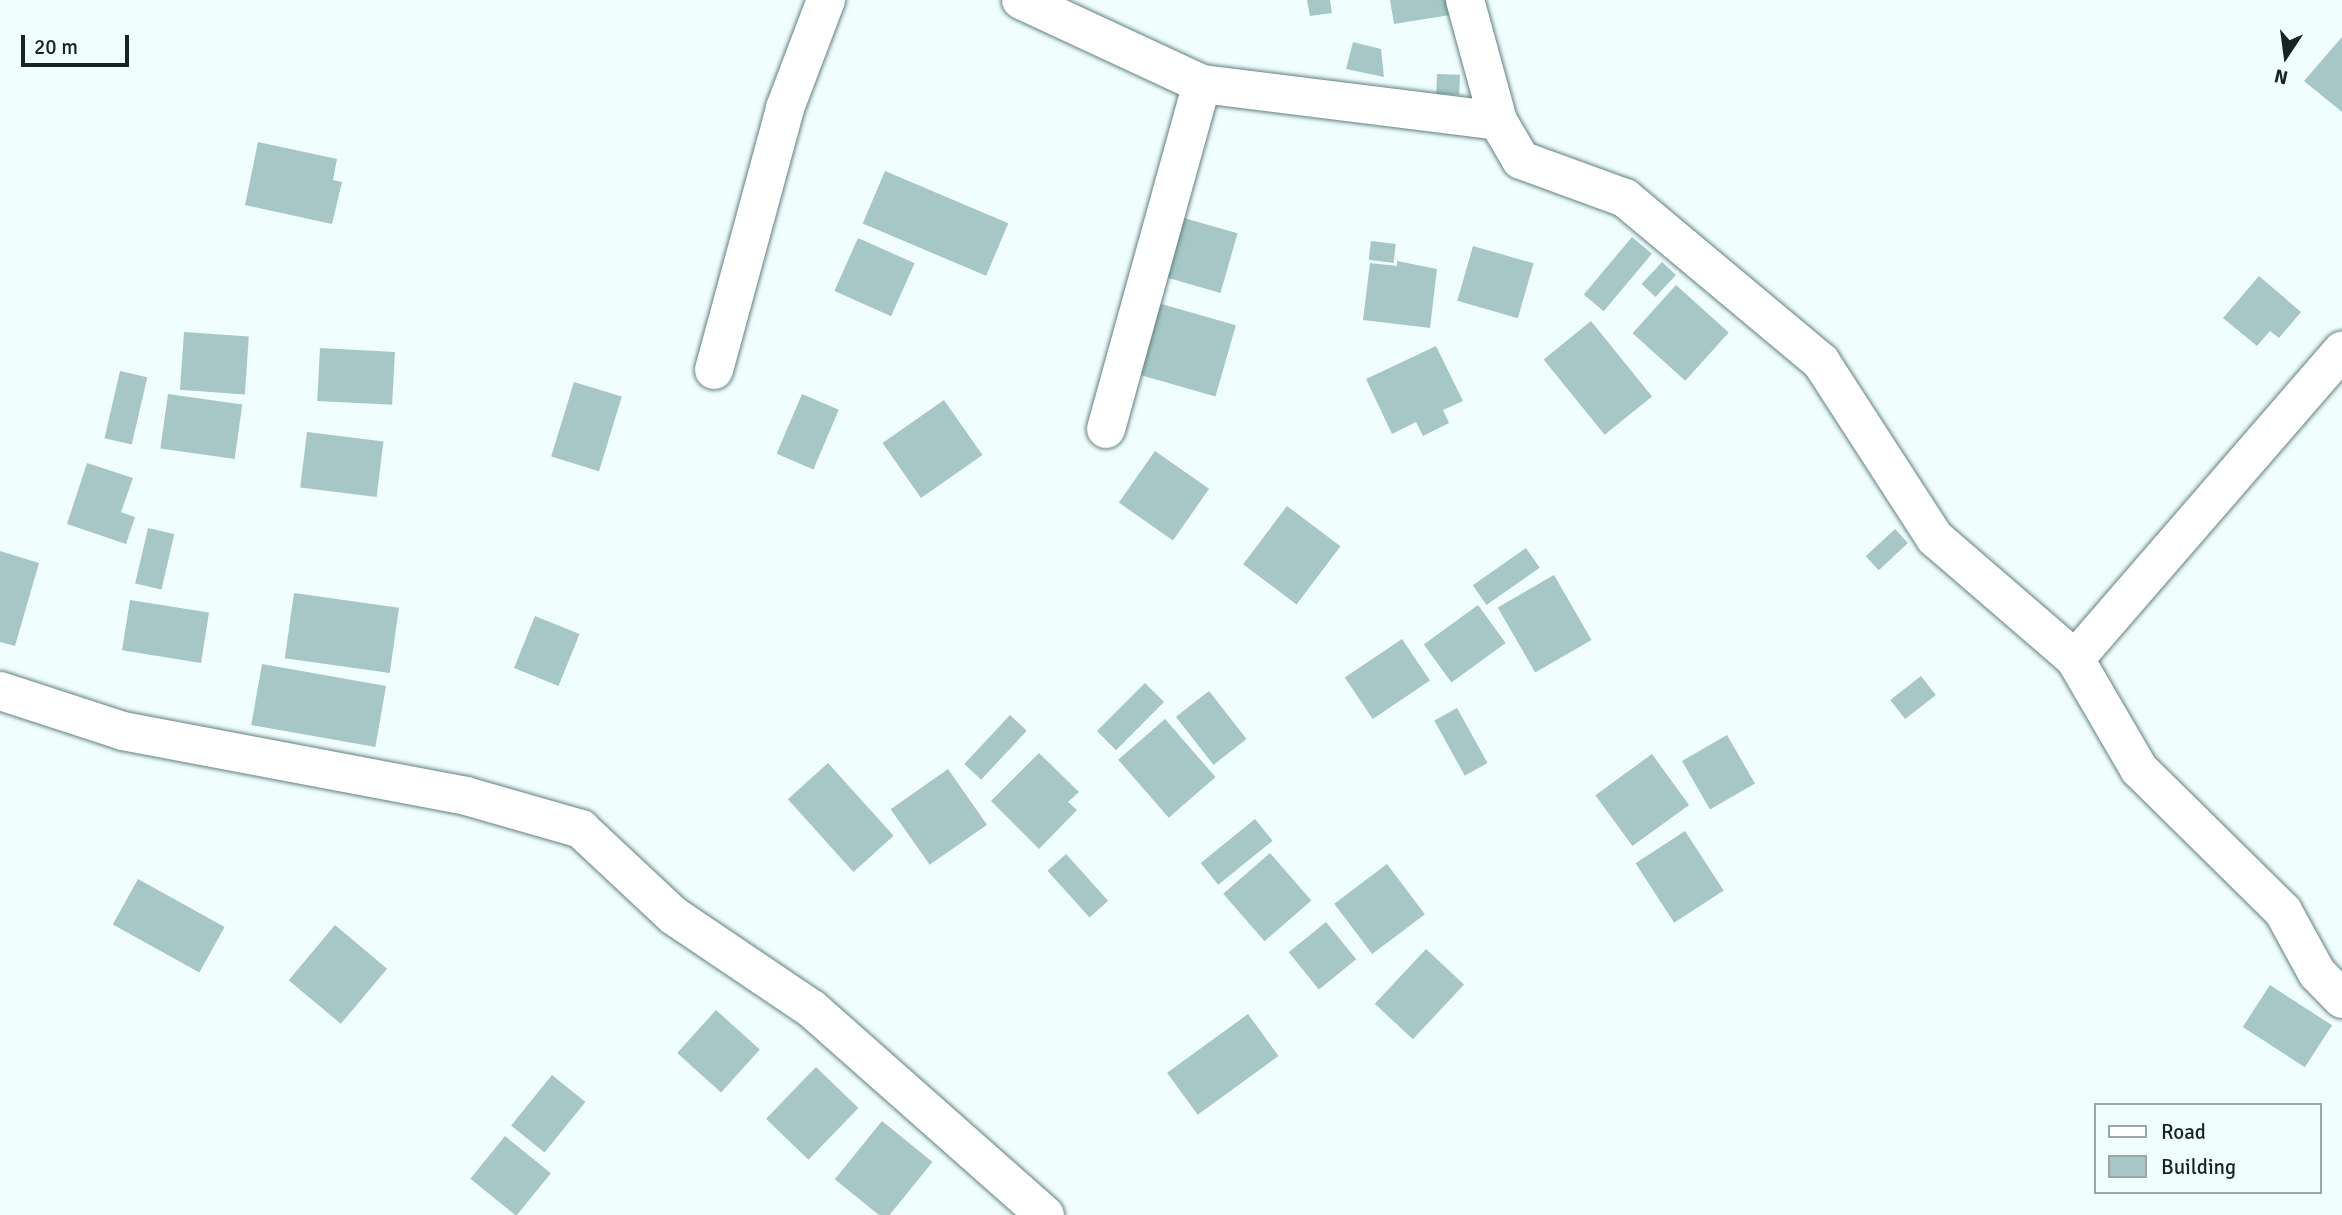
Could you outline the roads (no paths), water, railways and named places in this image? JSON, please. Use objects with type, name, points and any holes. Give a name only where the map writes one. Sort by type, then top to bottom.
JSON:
[{"type":"street","points":[[714,370],[785,108],[826,0]]},
{"type":"street","points":[[1021,0],[1202,84],[1498,121]]},
{"type":"street","points":[[1465,0],[1498,121],[1521,160],[1625,198],[1821,362],[1935,538],[2075,659],[2139,769],[2283,911],[2317,972],[2342,999]]},
{"type":"street","points":[[1106,429],[1202,84]]},
{"type":"street","points":[[2075,659],[2342,351]]},
{"type":"street","points":[[0,691],[123,732],[466,796],[581,829],[674,916],[812,1009],[1045,1215]]}]
